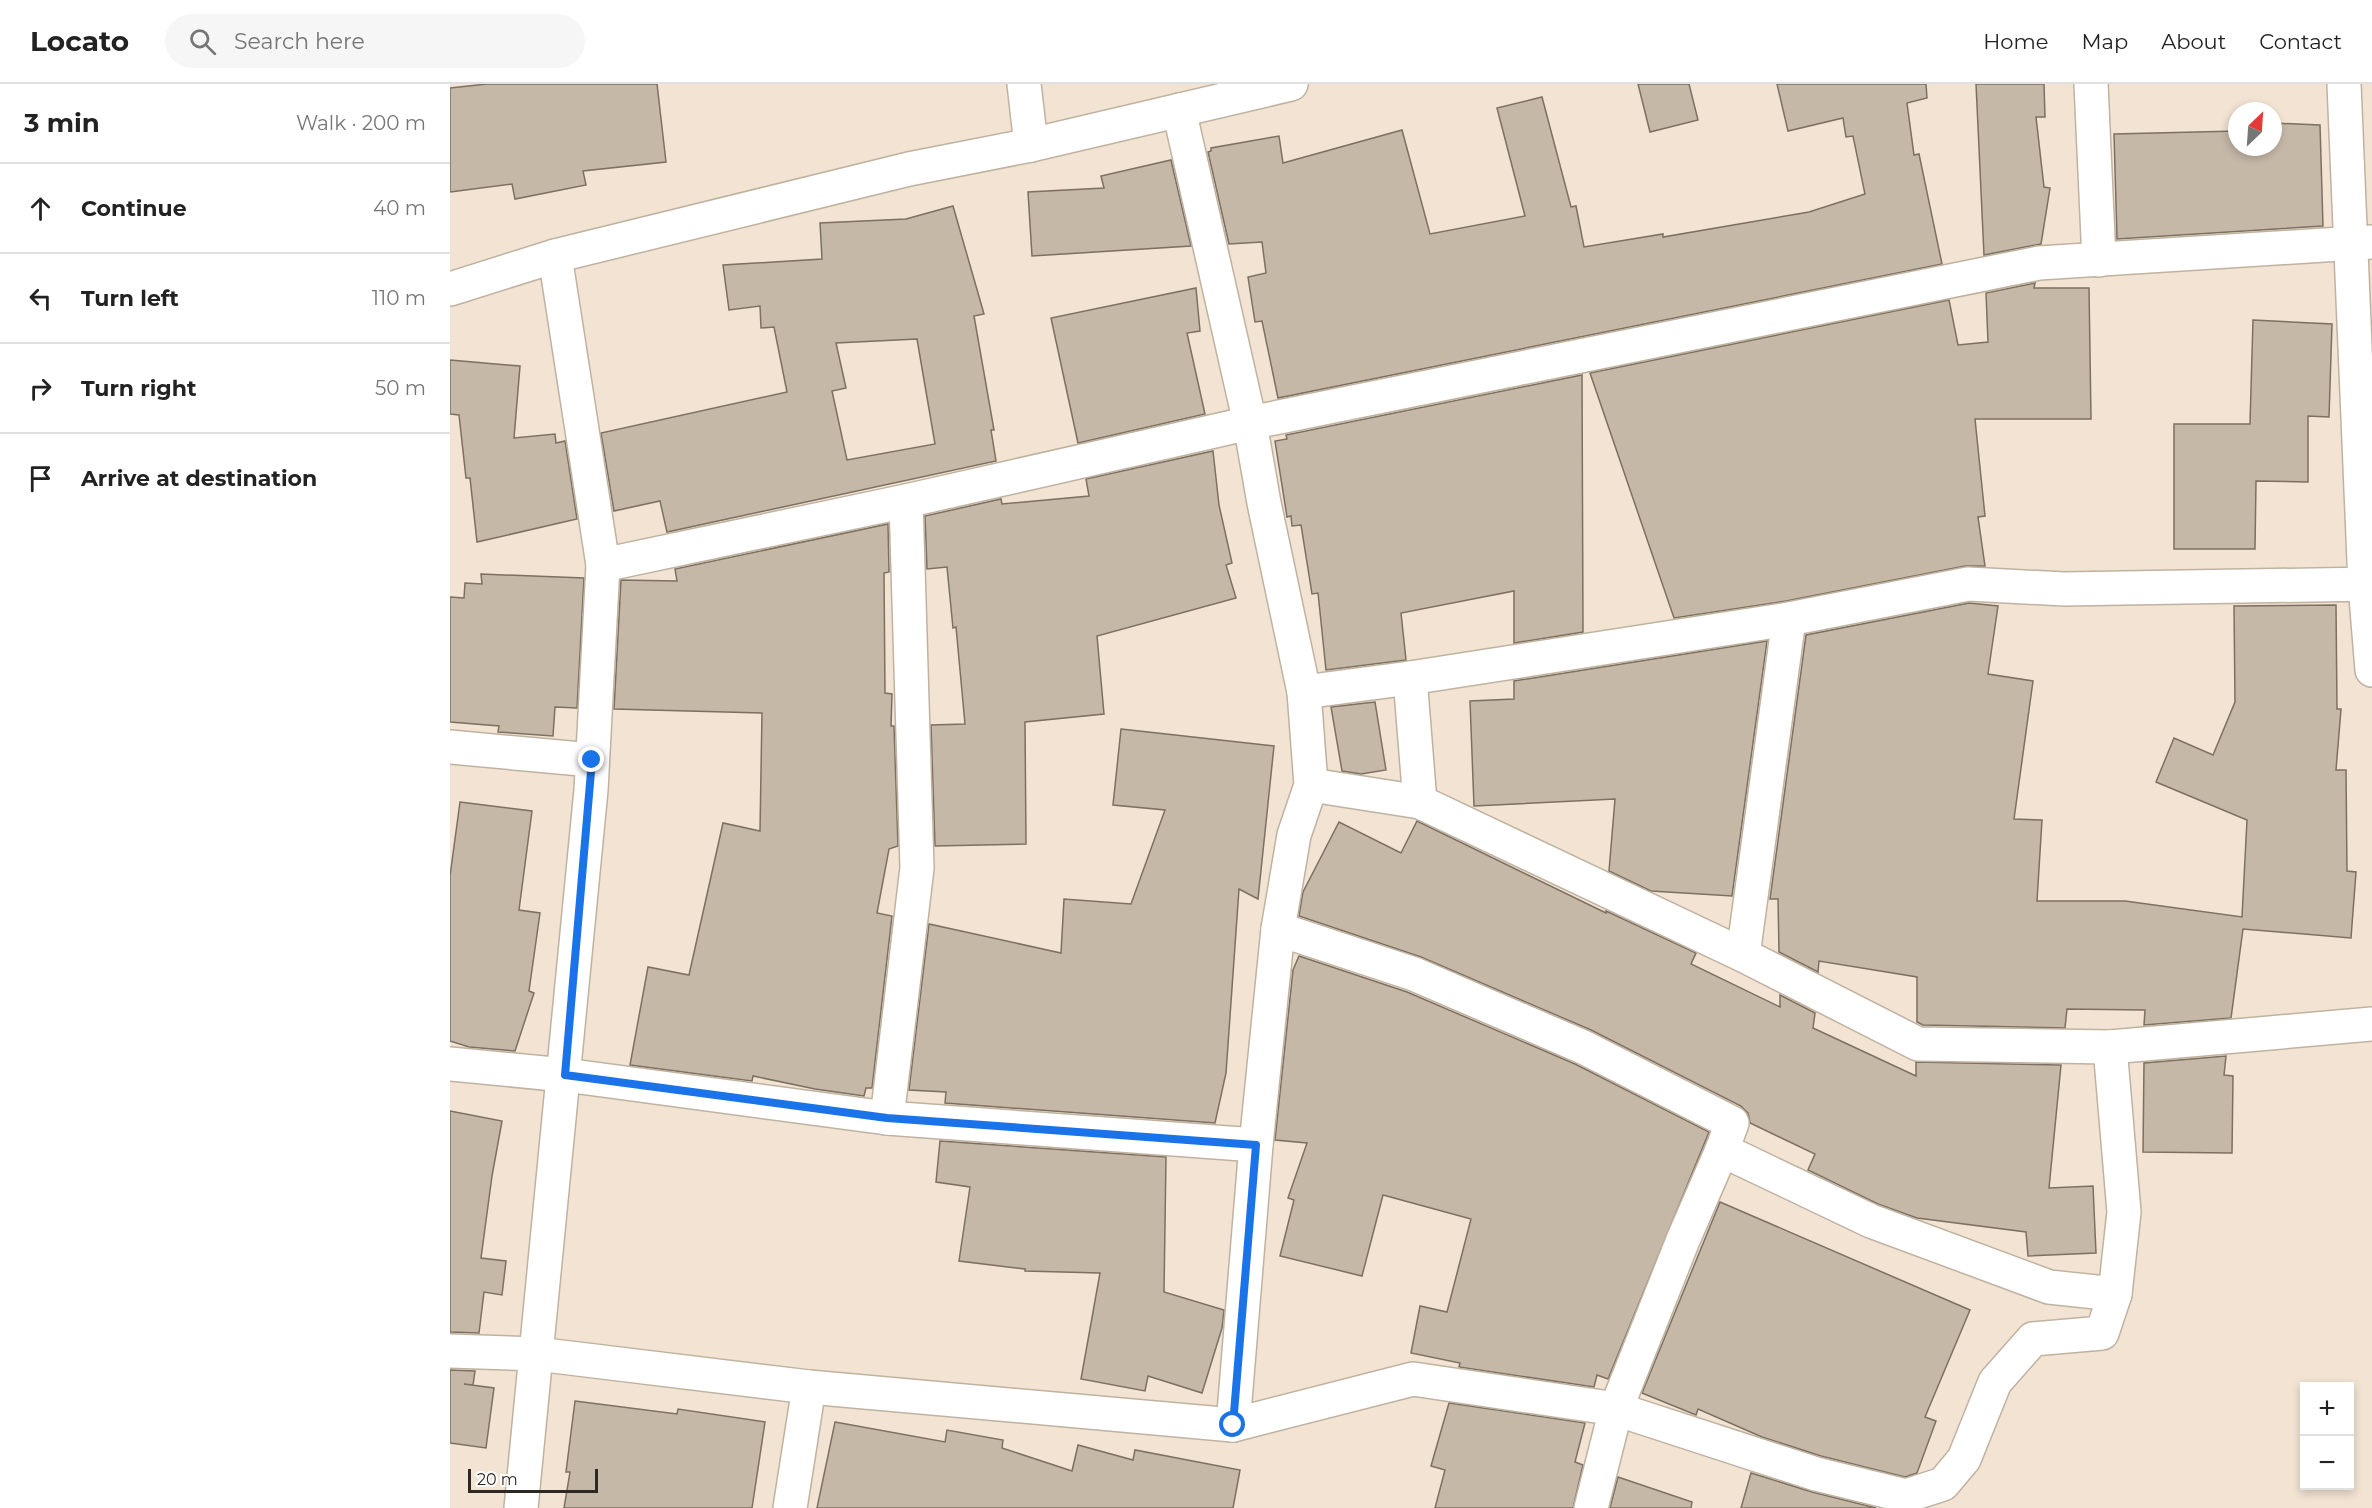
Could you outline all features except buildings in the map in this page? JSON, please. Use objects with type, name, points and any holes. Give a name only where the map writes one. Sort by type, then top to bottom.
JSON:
[{"type":"street","points":[[1024,84],[1031,145]]},
{"type":"street","points":[[450,289],[555,256],[909,169],[1031,145],[1291,84]]},
{"type":"street","points":[[2091,84],[2099,260]]},
{"type":"street","points":[[2344,84],[2361,242],[2372,670]]},
{"type":"street","points":[[1179,110],[1250,423],[1264,503],[1304,692],[1311,785],[1294,835],[1278,928],[1256,1145],[1233,1425]]},
{"type":"street","points":[[603,565],[906,501],[1250,423],[2039,263],[2361,242]]},
{"type":"street","points":[[521,1508],[565,1075],[592,760],[603,565],[555,256]]},
{"type":"street","points":[[887,1118],[917,868],[906,501]]},
{"type":"street","points":[[1304,692],[1410,678],[1789,619],[1968,584],[2064,589],[2368,584]]},
{"type":"street","points":[[1743,955],[1789,619]]},
{"type":"street","points":[[1410,678],[1420,802]]},
{"type":"street","points":[[450,747],[592,760]]},
{"type":"street","points":[[1311,785],[1420,802],[1743,955],[1918,1044],[2110,1047],[2372,1024]]},
{"type":"street","points":[[1278,928],[1414,974],[1583,1047],[1732,1123],[1616,1409],[1591,1508]]},
{"type":"street","points":[[450,1351],[537,1354],[809,1387],[1233,1425],[1413,1379],[1616,1409],[1816,1473],[1906,1496],[1943,1484],[1964,1459],[1995,1382],[2033,1340],[2102,1333],[2115,1294],[2124,1212],[2110,1047]]},
{"type":"street","points":[[450,1064],[565,1075],[887,1118],[1256,1145]]},
{"type":"street","points":[[1722,1150],[1871,1221],[2049,1287],[2115,1294]]},
{"type":"street","points":[[790,1508],[809,1387]]},
{"type":"route","points":[[592,760],[565,1075],[887,1118],[1256,1145],[1233,1425]]}]
